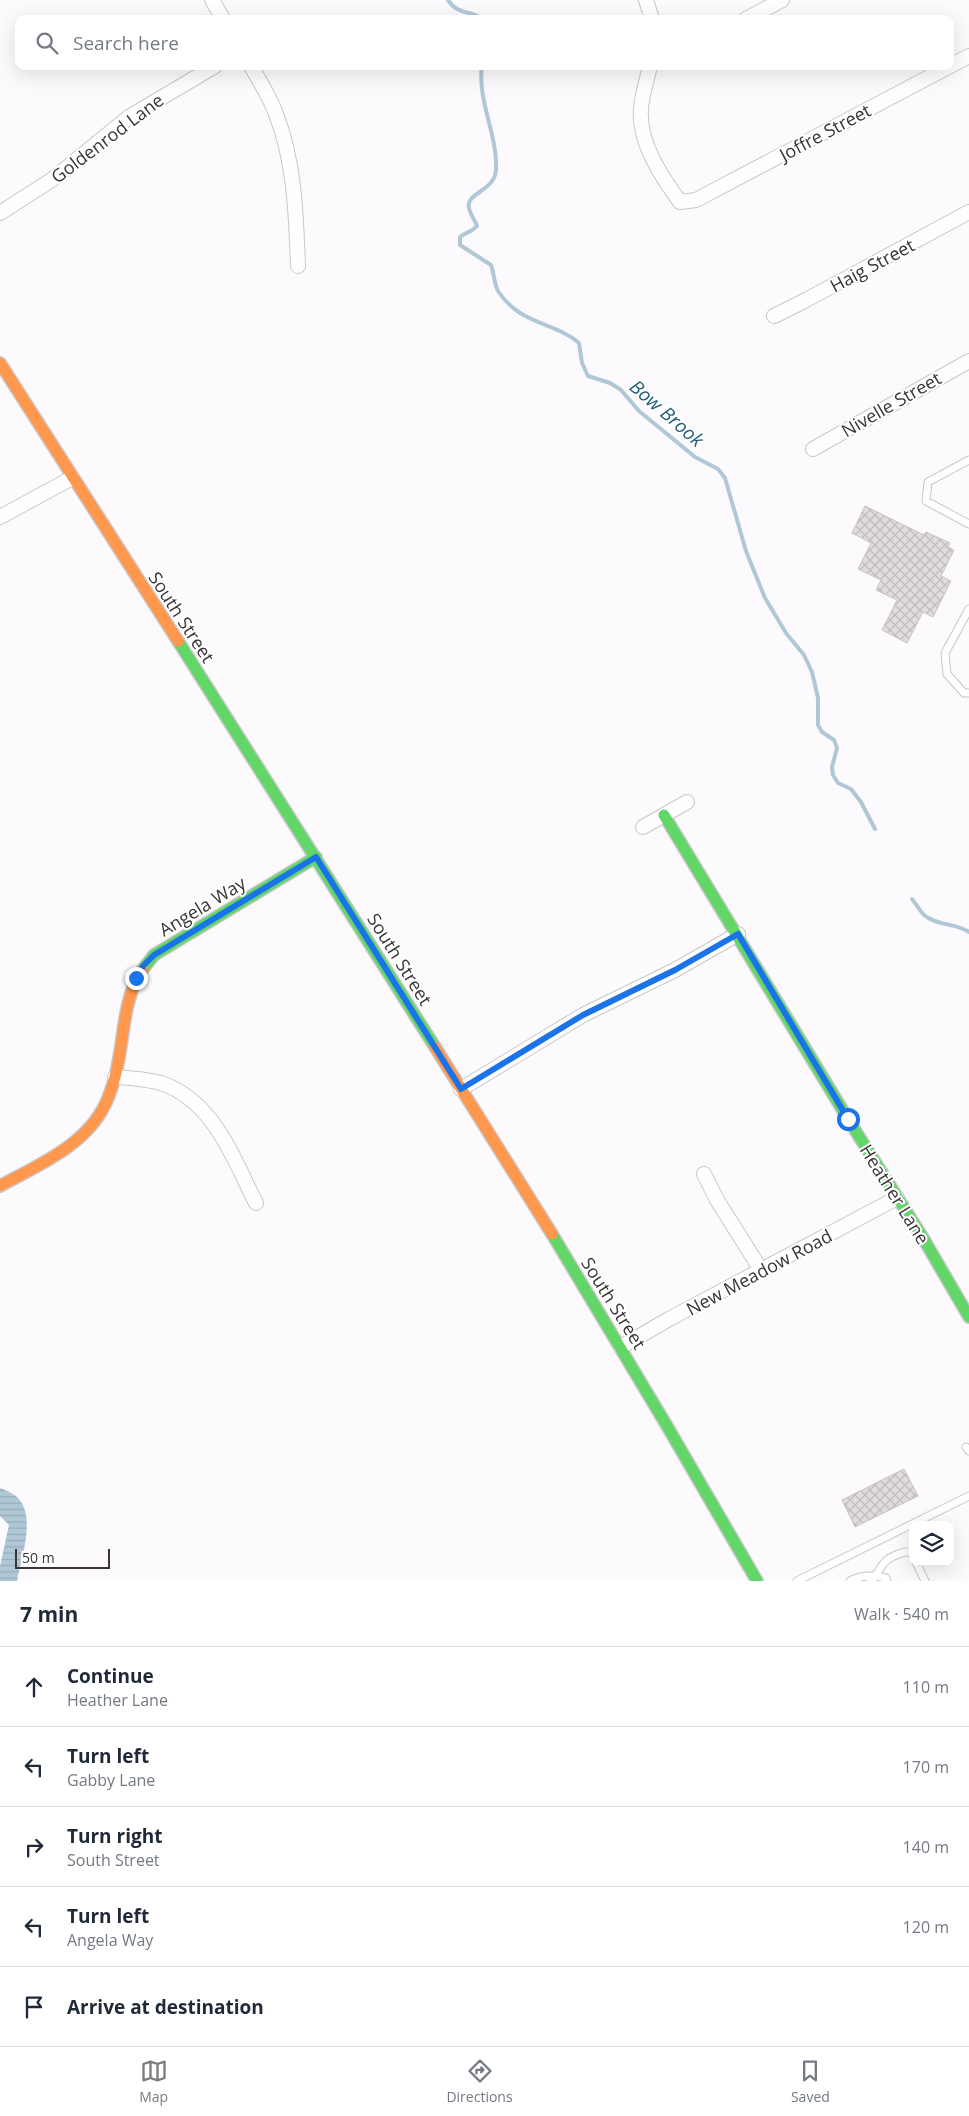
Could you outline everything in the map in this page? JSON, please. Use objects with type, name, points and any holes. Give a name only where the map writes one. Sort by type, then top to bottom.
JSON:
[{"type":"main road","name":"South Street","points":[[0,363],[316,857],[461,1089],[621,1347],[757,1581]]},
{"type":"main road","name":"Heather Lane","points":[[664,815],[969,1317]]},
{"type":"main road","name":"Angela Way","points":[[0,1186],[63,1149],[87,1131],[104,1107],[115,1076],[130,993],[143,966],[154,955],[316,857]]},
{"type":"street","points":[[212,0],[221,15]]},
{"type":"street","points":[[646,0],[651,15]]},
{"type":"street","points":[[754,15],[782,0]]},
{"type":"street","name":"Joffre Street","points":[[954,64],[969,56]]},
{"type":"street","name":"Goldenrod Lane","points":[[0,213],[53,179],[136,113],[207,70]]},
{"type":"street","points":[[253,70],[276,114],[286,148],[295,202],[298,266]]},
{"type":"street","name":"Joffre Street","points":[[649,70],[641,107],[642,129],[649,150],[680,202],[696,200],[942,70]]},
{"type":"street","name":"Haig Street","points":[[774,316],[969,212]]},
{"type":"street","name":"Nivelle Street","points":[[813,449],[969,361]]},
{"type":"street","points":[[0,517],[72,478]]},
{"type":"street","points":[[643,827],[687,802]]},
{"type":"street","points":[[461,1089],[583,1015],[675,970],[738,934]]},
{"type":"street","points":[[115,1076],[161,1084],[182,1093],[199,1106],[212,1119],[256,1204]]},
{"type":"street","points":[[704,1174],[717,1200],[761,1270]]},
{"type":"street","name":"New Meadow Road","points":[[621,1347],[669,1319],[897,1198]]},
{"type":"lane","points":[[969,460],[928,482],[926,501],[969,524]]},
{"type":"lane","points":[[969,609],[945,652],[947,674],[964,693],[969,693]]},
{"type":"lane","points":[[798,1581],[969,1496]]},
{"type":"lane","points":[[870,1581],[877,1576],[885,1562],[906,1551],[909,1552]]},
{"type":"lane","points":[[918,1566],[926,1581]]},
{"type":"lane","points":[[850,1581],[864,1576],[877,1576],[886,1578],[887,1581]]},
{"type":"water","points":[[0,1488],[17,1497],[23,1505],[26,1515],[26,1538],[17,1581],[0,1581],[0,1566],[9,1525],[0,1516]]},
{"type":"building","points":[[865,506],[924,535],[926,532],[950,543],[948,547],[954,550],[941,576],[951,581],[933,617],[923,612],[907,643],[882,630],[897,600],[876,590],[881,580],[858,569],[871,543],[852,533]]},
{"type":"building","points":[[904,1469],[918,1496],[855,1527],[842,1500]]},
{"type":"waterway","name":"Bow Brook","points":[[448,0],[456,8],[475,15]]},
{"type":"waterway","name":"Bow Brook","points":[[482,70],[482,92],[494,144],[496,170],[491,183],[471,199],[469,203],[477,226],[460,237],[460,245],[491,265],[498,291],[516,310],[526,317],[558,330],[579,343],[582,363],[588,376],[610,383],[621,390],[639,411],[695,457],[718,469],[725,478],[746,551],[765,598],[786,633],[804,655],[812,672],[818,698],[818,725],[822,732],[834,740],[837,748],[832,767],[833,775],[838,783],[851,789],[861,802],[875,829]]},
{"type":"waterway","name":"Bow Brook","points":[[912,899],[929,919],[969,932]]},
{"type":"traffic: fast","points":[[178,641],[435,1047]]},
{"type":"traffic: fast","points":[[664,815],[848,1119],[923,1238],[969,1317]]},
{"type":"traffic: fast","points":[[143,969],[154,955],[316,857]]},
{"type":"traffic: fast","points":[[552,1234],[757,1581]]},
{"type":"traffic: slow","points":[[0,363],[178,641]]},
{"type":"traffic: slow","points":[[0,1186],[62,1151],[89,1128],[100,1114],[111,1091],[115,1076],[131,993],[143,969]]},
{"type":"traffic: slow","points":[[435,1047],[552,1234]]},
{"type":"route","points":[[136,978],[143,966],[154,955],[316,857],[461,1089],[583,1015],[675,970],[738,934],[848,1119]]}]
